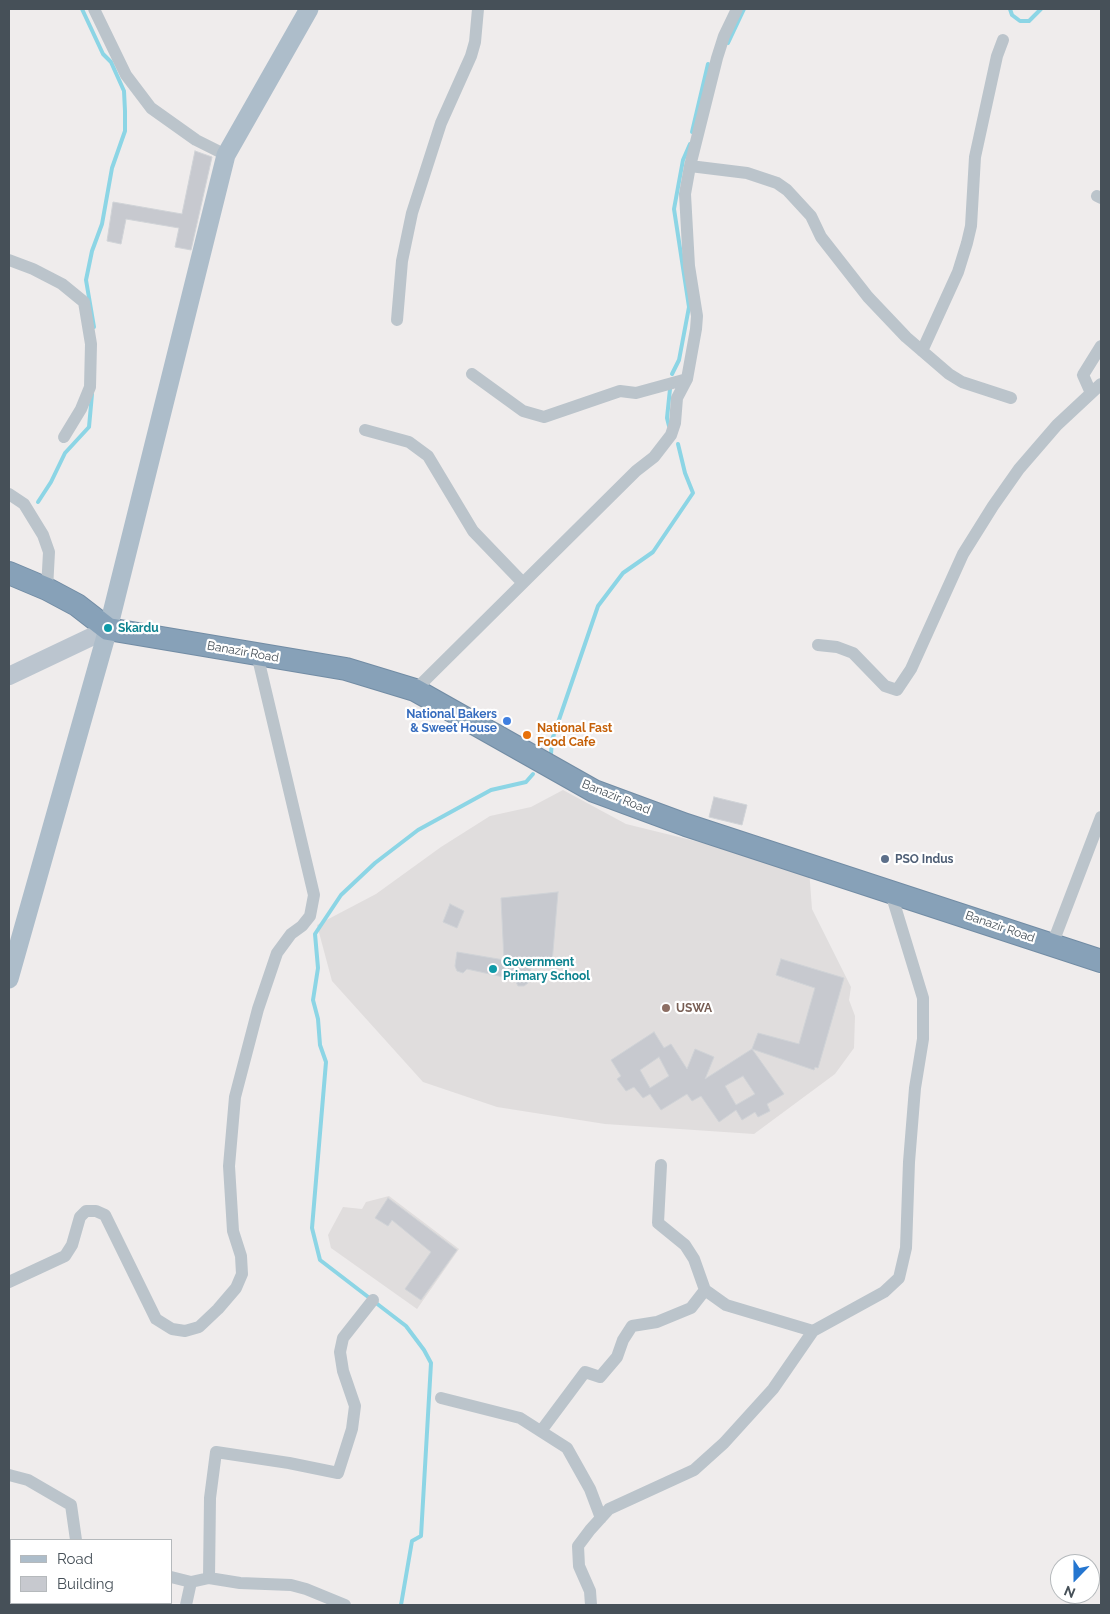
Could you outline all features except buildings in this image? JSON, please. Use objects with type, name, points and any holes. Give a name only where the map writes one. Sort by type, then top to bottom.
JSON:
[{"type":"highway","points":[[9,573],[47,589],[77,605],[108,629]]},
{"type":"highway","name":"Banazir Road","points":[[108,629],[346,669],[415,690],[594,791],[686,824],[1101,961]]},
{"type":"main road","points":[[9,979],[108,629],[226,155],[309,9]]},
{"type":"main road","points":[[9,676],[108,629]]},
{"type":"street","points":[[94,9],[126,75],[151,108],[196,140],[226,155]]},
{"type":"street","points":[[397,320],[402,261],[412,213],[441,123],[471,56],[475,42],[478,9]]},
{"type":"street","points":[[415,690],[636,471],[665,445],[675,423],[678,398],[687,379],[697,316],[688,266],[685,194],[690,166],[724,36],[738,9]]},
{"type":"street","points":[[922,351],[958,272],[967,244],[971,226],[975,157],[997,56],[1003,40]]},
{"type":"street","points":[[690,166],[747,173],[777,183],[811,216],[821,237],[868,297],[906,337],[949,374],[962,382],[1011,398]]},
{"type":"street","points":[[9,260],[33,269],[62,284],[84,302],[91,344],[90,387],[81,409],[64,437]]},
{"type":"street","points":[[1091,393],[1083,375],[1101,346]]},
{"type":"street","points":[[472,374],[523,412],[544,417],[620,392],[636,393],[687,379]]},
{"type":"street","points":[[818,645],[837,647],[853,653],[885,686],[897,690],[911,668],[963,554],[994,506],[1020,470],[1057,425],[1101,384]]},
{"type":"street","points":[[365,430],[408,442],[428,456],[473,531],[523,583]]},
{"type":"street","points":[[9,494],[24,504],[43,535],[49,552],[47,589]]},
{"type":"street","points":[[9,1282],[65,1256],[72,1245],[80,1217],[86,1211],[96,1211],[105,1216],[156,1318],[172,1328],[185,1331],[199,1327],[236,1288],[242,1274],[241,1256],[233,1231],[229,1166],[235,1098],[258,1009],[277,953],[291,934],[302,926],[310,916],[314,895],[257,654]]},
{"type":"street","points":[[1052,944],[1101,817]]},
{"type":"street","points":[[591,1605],[590,1591],[578,1566],[578,1546],[601,1518],[609,1510],[694,1470],[724,1443],[773,1389],[813,1332],[884,1292],[899,1278],[906,1248],[914,1088],[923,1039],[923,998],[890,890]]},
{"type":"street","points":[[661,1165],[658,1224],[686,1244],[694,1259],[704,1290],[726,1305],[813,1332]]},
{"type":"street","points":[[541,1432],[585,1372],[600,1377],[617,1357],[623,1340],[632,1326],[657,1322],[691,1308],[704,1290]]},
{"type":"street","points":[[209,1578],[210,1498],[216,1452],[289,1462],[338,1473],[352,1430],[354,1406],[342,1371],[340,1352],[343,1338],[372,1300]]},
{"type":"street","points":[[441,1398],[520,1418],[566,1448],[590,1489],[601,1518]]},
{"type":"street","points":[[9,1475],[28,1480],[71,1505],[76,1539]]},
{"type":"street","points":[[172,1577],[191,1582],[209,1578],[240,1583],[291,1585],[306,1589],[344,1605]]},
{"type":"street","points":[[186,1605],[191,1582]]},
{"type":"shaded area","points":[[563,790],[626,824],[809,869],[812,909],[851,987],[849,1000],[855,1016],[854,1048],[835,1074],[754,1134],[605,1124],[497,1107],[423,1082],[332,981],[317,925],[376,894],[441,847],[490,816],[531,807]]},
{"type":"shaded area","points":[[389,1196],[459,1249],[417,1309],[331,1248],[328,1235],[343,1207],[362,1209],[366,1202]]},
{"type":"waterway","points":[[82,9],[103,54],[111,62],[124,91],[125,111],[125,131],[112,168],[102,224],[92,251],[86,280],[94,327]]},
{"type":"waterway","points":[[728,43],[744,9]]},
{"type":"waterway","points":[[1010,9],[1012,15],[1020,21],[1029,21],[1041,9]]},
{"type":"waterway","points":[[692,132],[708,64]]},
{"type":"waterway","points":[[672,374],[679,360],[689,307],[674,209],[683,160],[690,144]]},
{"type":"waterway","points":[[669,426],[667,418],[670,389]]},
{"type":"waterway","points":[[38,502],[51,482],[65,453],[89,427],[92,394]]},
{"type":"waterway","points":[[551,754],[552,740],[598,606],[623,573],[653,552],[693,493],[685,473],[678,444]]},
{"type":"waterway","points":[[401,1605],[412,1541],[421,1536],[431,1363],[406,1326],[320,1260],[312,1228],[326,1062],[320,1045],[318,1019],[313,1000],[318,968],[315,934],[341,895],[375,863],[418,830],[491,790],[526,782],[533,774]]},
{"type":"place","name":"Skardu","points":[[108,628]]},
{"type":"place","name":"National Bakers & Sweet House","points":[[507,721]]},
{"type":"place","name":"National Fast Food Cafe","points":[[527,735]]},
{"type":"place","name":"PSO Indus","points":[[885,859]]},
{"type":"place","name":"Government Primary School","points":[[493,969]]},
{"type":"place","name":"USWA","points":[[666,1008]]}]
